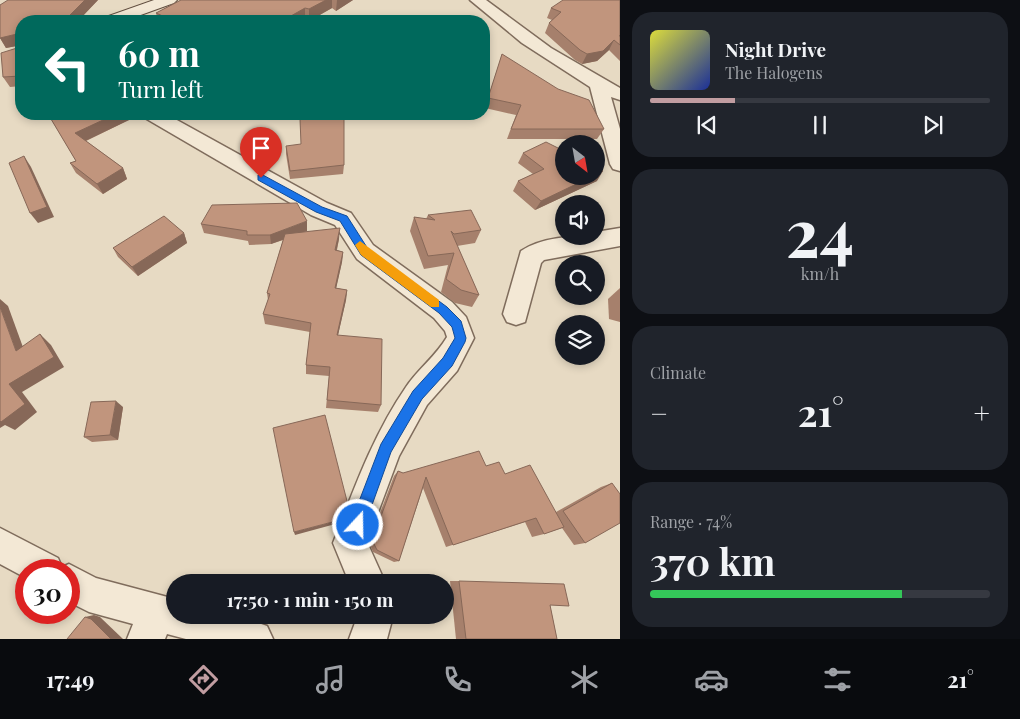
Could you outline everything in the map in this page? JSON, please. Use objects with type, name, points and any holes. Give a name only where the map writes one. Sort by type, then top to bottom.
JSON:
[{"type":"main road","points":[[126,15],[168,0]]},
{"type":"street","points":[[476,0],[526,40],[598,85],[620,95]]},
{"type":"street","points":[[598,85],[620,164]]},
{"type":"street","points":[[162,120],[319,210],[343,219],[365,252],[443,310],[457,324],[460,338],[447,362],[417,395],[386,448],[350,543],[364,574]]},
{"type":"street","points":[[516,314],[530,258],[538,252],[620,237]]},
{"type":"street","points":[[0,545],[26,559]]},
{"type":"street","points":[[80,589],[151,625],[254,639]]},
{"type":"street","points":[[368,639],[373,624]]},
{"type":"building","points":[[8,0],[85,0],[70,15],[15,15],[15,34],[0,38],[0,5]]},
{"type":"building","points":[[181,0],[326,0],[293,15],[160,15],[156,13]]},
{"type":"building","points":[[563,0],[620,0],[620,45],[614,40],[603,51],[587,54],[580,50],[549,23],[561,12],[551,8]]},
{"type":"building","points":[[15,49],[15,76],[3,77],[1,53]]},
{"type":"building","points":[[502,54],[558,89],[589,100],[604,129],[511,129],[521,105],[490,98],[490,92]]},
{"type":"building","points":[[52,120],[103,120],[75,133],[123,168],[97,184],[70,163],[76,161]]},
{"type":"building","points":[[300,120],[344,120],[344,165],[290,171],[286,146],[301,144]]},
{"type":"building","points":[[546,142],[555,146],[555,185],[574,185],[541,201],[518,181],[544,169],[523,153]]},
{"type":"building","points":[[24,156],[47,207],[30,213],[9,163]]},
{"type":"building","points":[[297,203],[307,221],[270,235],[247,235],[247,231],[201,224],[212,205]]},
{"type":"building","points":[[471,210],[481,230],[454,234],[451,231],[479,295],[461,290],[446,279],[454,253],[428,256],[414,217],[435,220],[428,215]]},
{"type":"building","points":[[164,216],[184,233],[132,267],[113,248]]},
{"type":"building","points":[[340,228],[335,250],[343,252],[335,288],[347,290],[337,335],[382,339],[381,405],[327,400],[330,367],[306,365],[311,323],[263,314],[270,294],[267,293],[285,234]]},
{"type":"building","points":[[0,307],[16,351],[40,334],[54,357],[9,384],[25,404],[1,422],[0,421]]},
{"type":"building","points":[[116,401],[110,435],[84,437],[91,402]]},
{"type":"building","points":[[325,415],[347,501],[340,520],[294,532],[273,428]]},
{"type":"building","points":[[479,451],[486,466],[499,462],[505,474],[530,465],[564,527],[544,534],[536,518],[453,545],[426,477],[399,561],[377,550],[372,540],[398,471],[403,473]]},
{"type":"building","points":[[612,483],[620,494],[620,523],[585,543],[563,511]]},
{"type":"building","points":[[459,581],[564,584],[569,606],[550,605],[557,639],[466,639]]},
{"type":"building","points":[[85,617],[91,619],[111,639],[67,639]]},
{"type":"slow traffic","points":[[360,245],[365,252],[435,304]]},
{"type":"route","points":[[261,178],[319,210],[343,219],[365,252],[443,310],[457,324],[460,338],[447,362],[417,395],[386,448],[358,525]]}]
